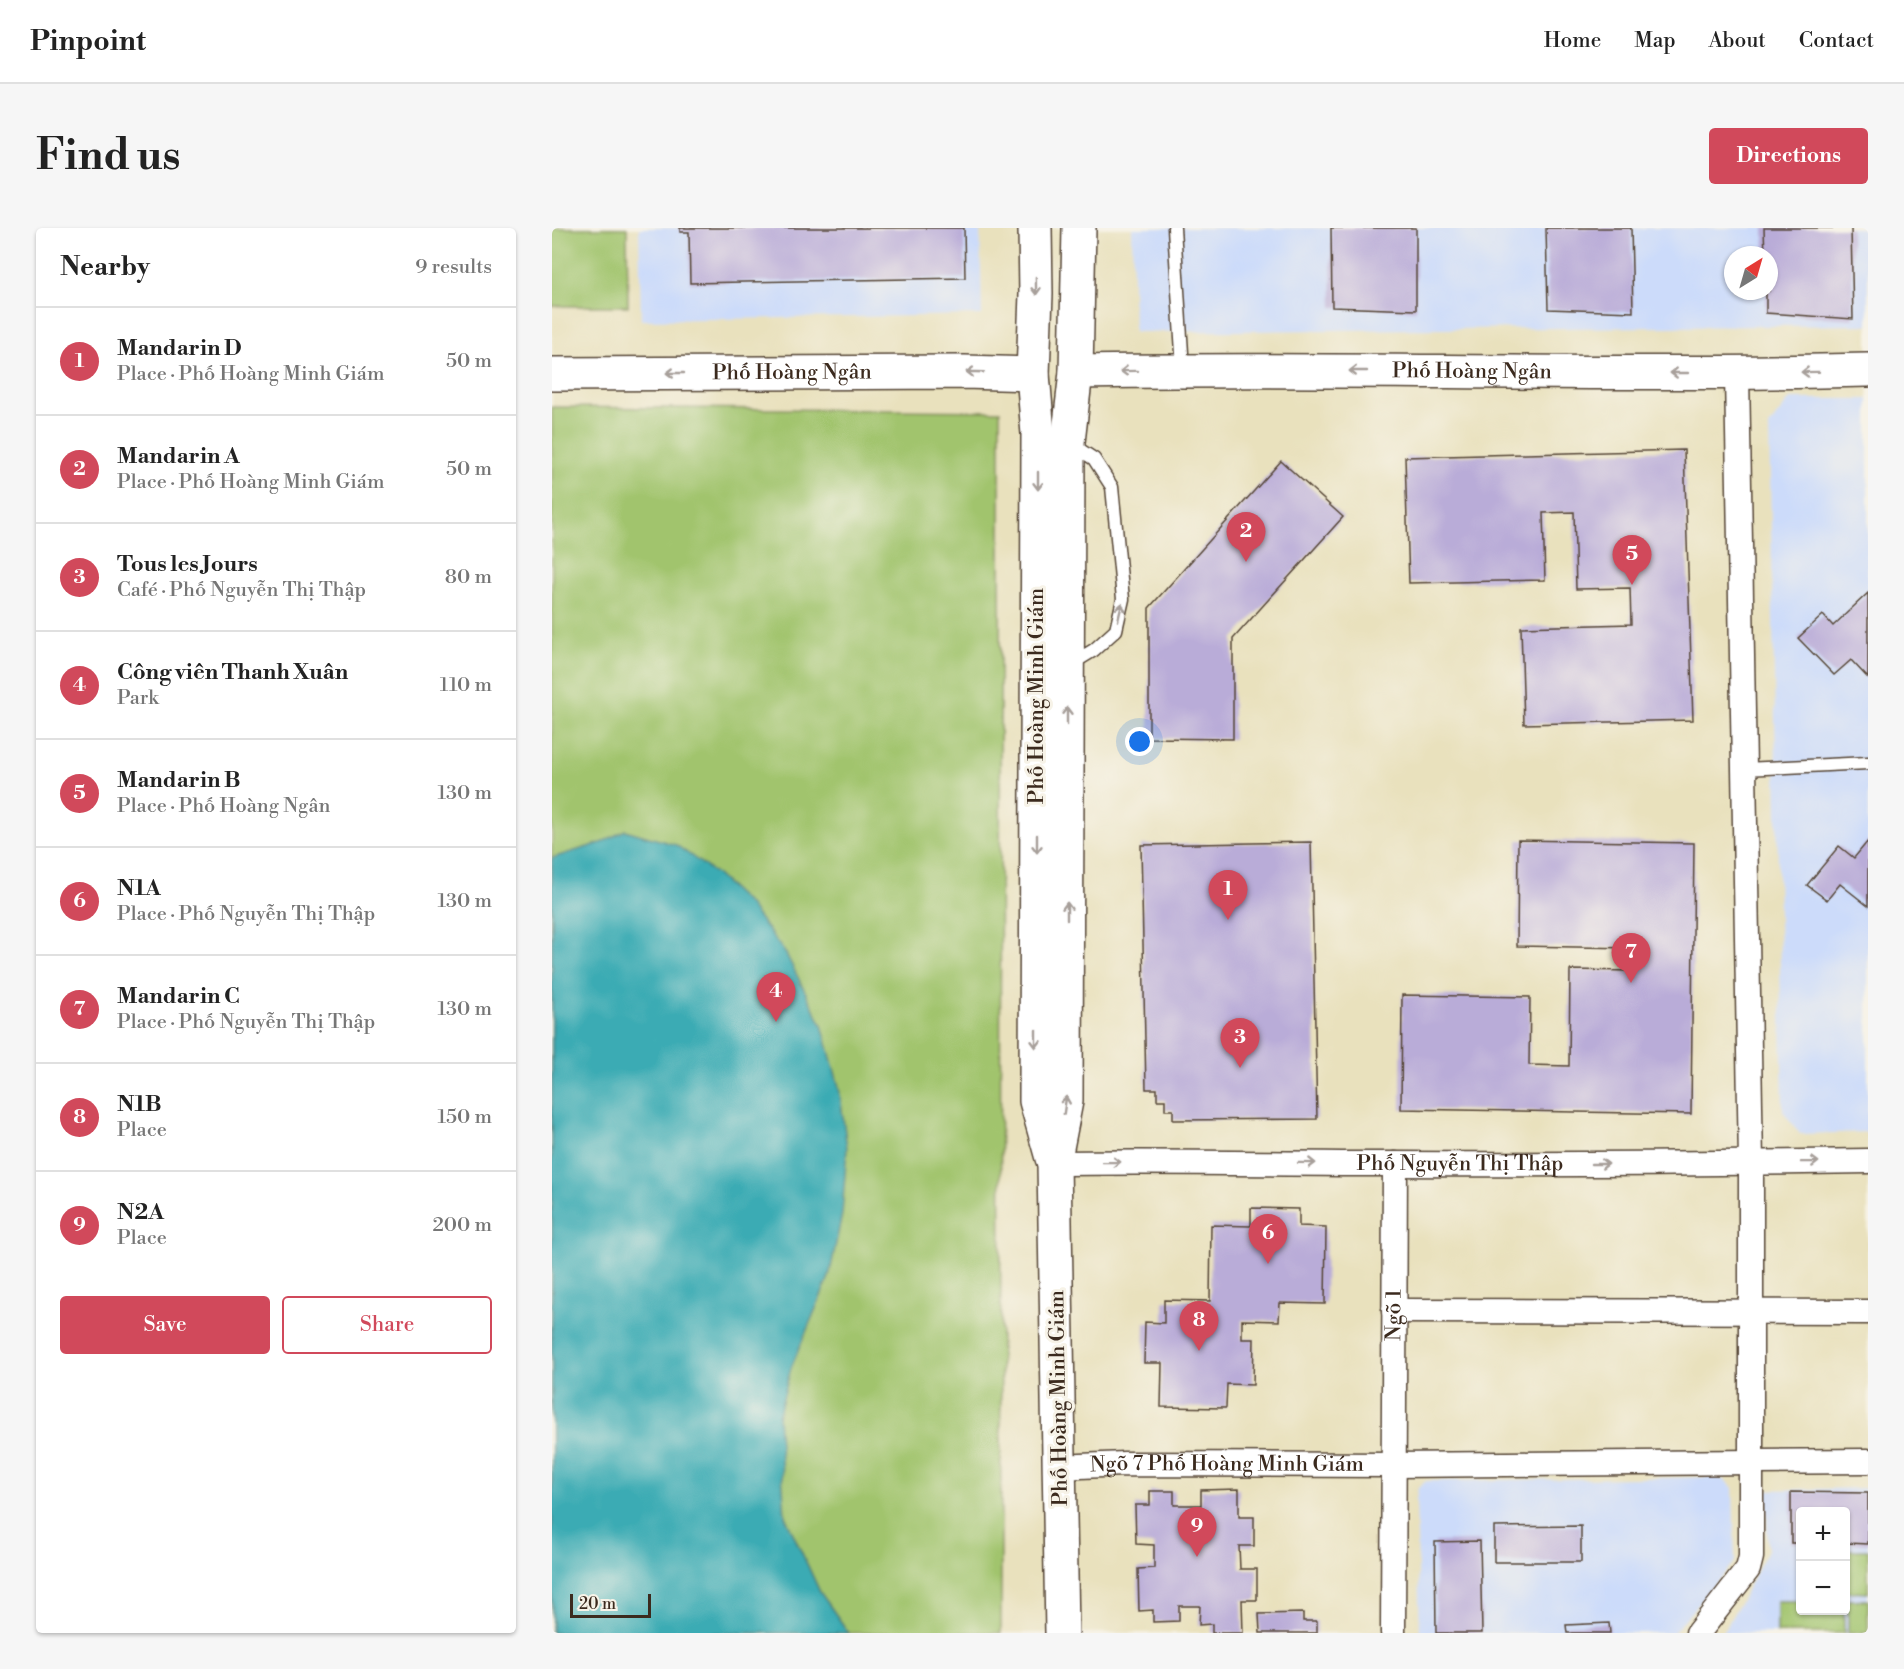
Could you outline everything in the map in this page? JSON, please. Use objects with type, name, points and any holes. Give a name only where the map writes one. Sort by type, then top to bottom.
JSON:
[{"type":"street","name":"Phố Hoàng Minh Giám","points":[[1035,228],[1036,294],[1033,374],[1038,434],[1036,1101],[1054,1163]]},
{"type":"street","name":"Phố Hoàng Minh Giám","points":[[1062,1633],[1054,1163],[1066,1101],[1068,442],[1076,372],[1079,228]]},
{"type":"street","name":"Phố Hoàng Ngân","points":[[1076,372],[1194,370],[1737,374],[1868,370]]},
{"type":"street","name":"Phố Hoàng Ngân","points":[[552,374],[941,372],[1033,374]]},
{"type":"street","points":[[1698,1633],[1748,1569],[1751,1557],[1751,1163],[1737,374]]},
{"type":"street","name":"Phố Nguyễn Thị Thập","points":[[1054,1163],[1131,1161],[1395,1164],[1868,1161]]},
{"type":"street","name":"Ngõ 1","points":[[1393,1633],[1395,1164]]},
{"type":"street","points":[[1394,1311],[1868,1312]]},
{"type":"street","name":"Ngõ 7 Phố Hoàng Minh Giám","points":[[1059,1467],[1125,1464],[1394,1465],[1751,1460],[1868,1461]]},
{"type":"lane","points":[[1174,228],[1182,352]]},
{"type":"lane","points":[[1067,666],[1094,650],[1116,630],[1123,599],[1112,487],[1094,459],[1068,442]]},
{"type":"lane","points":[[1744,769],[1868,763]]},
{"type":"shaded area","points":[[639,228],[980,228],[982,315],[641,320]]},
{"type":"shaded area","points":[[1132,228],[1868,228],[1868,325],[1134,332]]},
{"type":"shaded area","points":[[1790,399],[1868,399],[1868,1132],[1800,1134],[1783,1111],[1769,426]]},
{"type":"shaded area","points":[[1715,1477],[1727,1481],[1733,1488],[1735,1561],[1673,1633],[1420,1633],[1416,1500],[1418,1488],[1426,1481]]},
{"type":"shaded area","points":[[1868,1488],[1868,1633],[1723,1633],[1768,1550],[1766,1490]]},
{"type":"green space","points":[[552,228],[627,228],[628,306],[552,306]]},
{"type":"green space","points":[[552,407],[1000,411],[1001,1633],[552,1633]]},
{"type":"green space","points":[[1850,1550],[1868,1550],[1868,1593],[1850,1592]]},
{"type":"green space","points":[[1850,1600],[1868,1600],[1868,1633],[1848,1633]]},
{"type":"green space","points":[[1777,1601],[1796,1601],[1796,1615],[1844,1615],[1844,1633],[1777,1633]]},
{"type":"water","points":[[625,830],[676,845],[716,874],[749,905],[786,954],[822,1025],[839,1087],[847,1148],[842,1214],[829,1277],[791,1368],[778,1417],[785,1516],[820,1592],[849,1633],[552,1633],[552,858],[601,843]]},
{"type":"building","points":[[680,228],[964,228],[965,278],[690,283],[689,232],[680,232]]},
{"type":"building","points":[[1331,228],[1416,228],[1416,310],[1332,307]]},
{"type":"building","points":[[1546,228],[1631,228],[1633,312],[1548,309]]},
{"type":"building","points":[[1764,228],[1851,228],[1853,319],[1766,313],[1766,300],[1778,300],[1778,246],[1765,246]]},
{"type":"building","points":[[1684,450],[1693,720],[1524,724],[1521,627],[1631,624],[1630,588],[1576,589],[1574,512],[1543,513],[1545,580],[1409,583],[1405,457]]},
{"type":"building","points":[[1281,461],[1343,517],[1233,639],[1233,739],[1149,738],[1149,608]]},
{"type":"building","points":[[1868,593],[1868,678],[1851,660],[1834,675],[1798,638],[1823,615],[1833,626]]},
{"type":"building","points":[[1518,840],[1694,843],[1691,1114],[1401,1109],[1402,995],[1530,997],[1529,1065],[1569,1066],[1570,970],[1633,971],[1634,948],[1517,946]]},
{"type":"building","points":[[1868,841],[1868,906],[1840,884],[1827,900],[1807,885],[1839,846],[1854,858]]},
{"type":"building","points":[[1311,842],[1317,1119],[1173,1120],[1173,1110],[1165,1110],[1165,1100],[1157,1100],[1157,1089],[1146,1089],[1141,845]]},
{"type":"building","points":[[1251,1208],[1299,1209],[1299,1226],[1326,1227],[1325,1304],[1280,1303],[1279,1321],[1242,1320],[1242,1339],[1254,1339],[1253,1385],[1227,1384],[1226,1408],[1161,1407],[1162,1363],[1144,1363],[1145,1322],[1164,1323],[1164,1300],[1210,1301],[1211,1225],[1251,1226]]},
{"type":"building","points":[[1239,1489],[1239,1517],[1254,1517],[1254,1546],[1239,1546],[1240,1569],[1257,1569],[1257,1600],[1242,1600],[1243,1633],[1212,1633],[1212,1624],[1199,1625],[1200,1606],[1179,1606],[1179,1621],[1153,1622],[1153,1610],[1139,1611],[1138,1569],[1154,1568],[1154,1545],[1136,1544],[1135,1505],[1150,1505],[1150,1491],[1174,1491],[1174,1505],[1201,1505],[1201,1490]]},
{"type":"building","points":[[1791,1492],[1868,1493],[1868,1544],[1850,1543],[1850,1507],[1796,1507],[1796,1543],[1791,1543]]},
{"type":"building","points":[[1581,1526],[1581,1562],[1494,1562],[1494,1527]]},
{"type":"building","points":[[1480,1541],[1482,1633],[1436,1633],[1435,1542]]},
{"type":"building","points":[[1303,1613],[1303,1621],[1317,1621],[1317,1633],[1260,1633],[1259,1614]]},
{"type":"building","points":[[1609,1623],[1610,1633],[1567,1633],[1566,1625]]},
{"type":"place","name":"Mandarin A","points":[[1246,562]]},
{"type":"place","name":"Mandarin B","points":[[1632,585]]},
{"type":"place","name":"Mandarin D","points":[[1228,920]]},
{"type":"place","name":"Mandarin C","points":[[1631,983]]},
{"type":"place","name":"Công viên Thanh Xuân","points":[[776,1022]]},
{"type":"place","name":"Tous les Jours","points":[[1240,1068]]},
{"type":"place","name":"N1A","points":[[1268,1264]]},
{"type":"place","name":"N1B","points":[[1199,1351]]},
{"type":"place","name":"N2A","points":[[1197,1557]]}]
